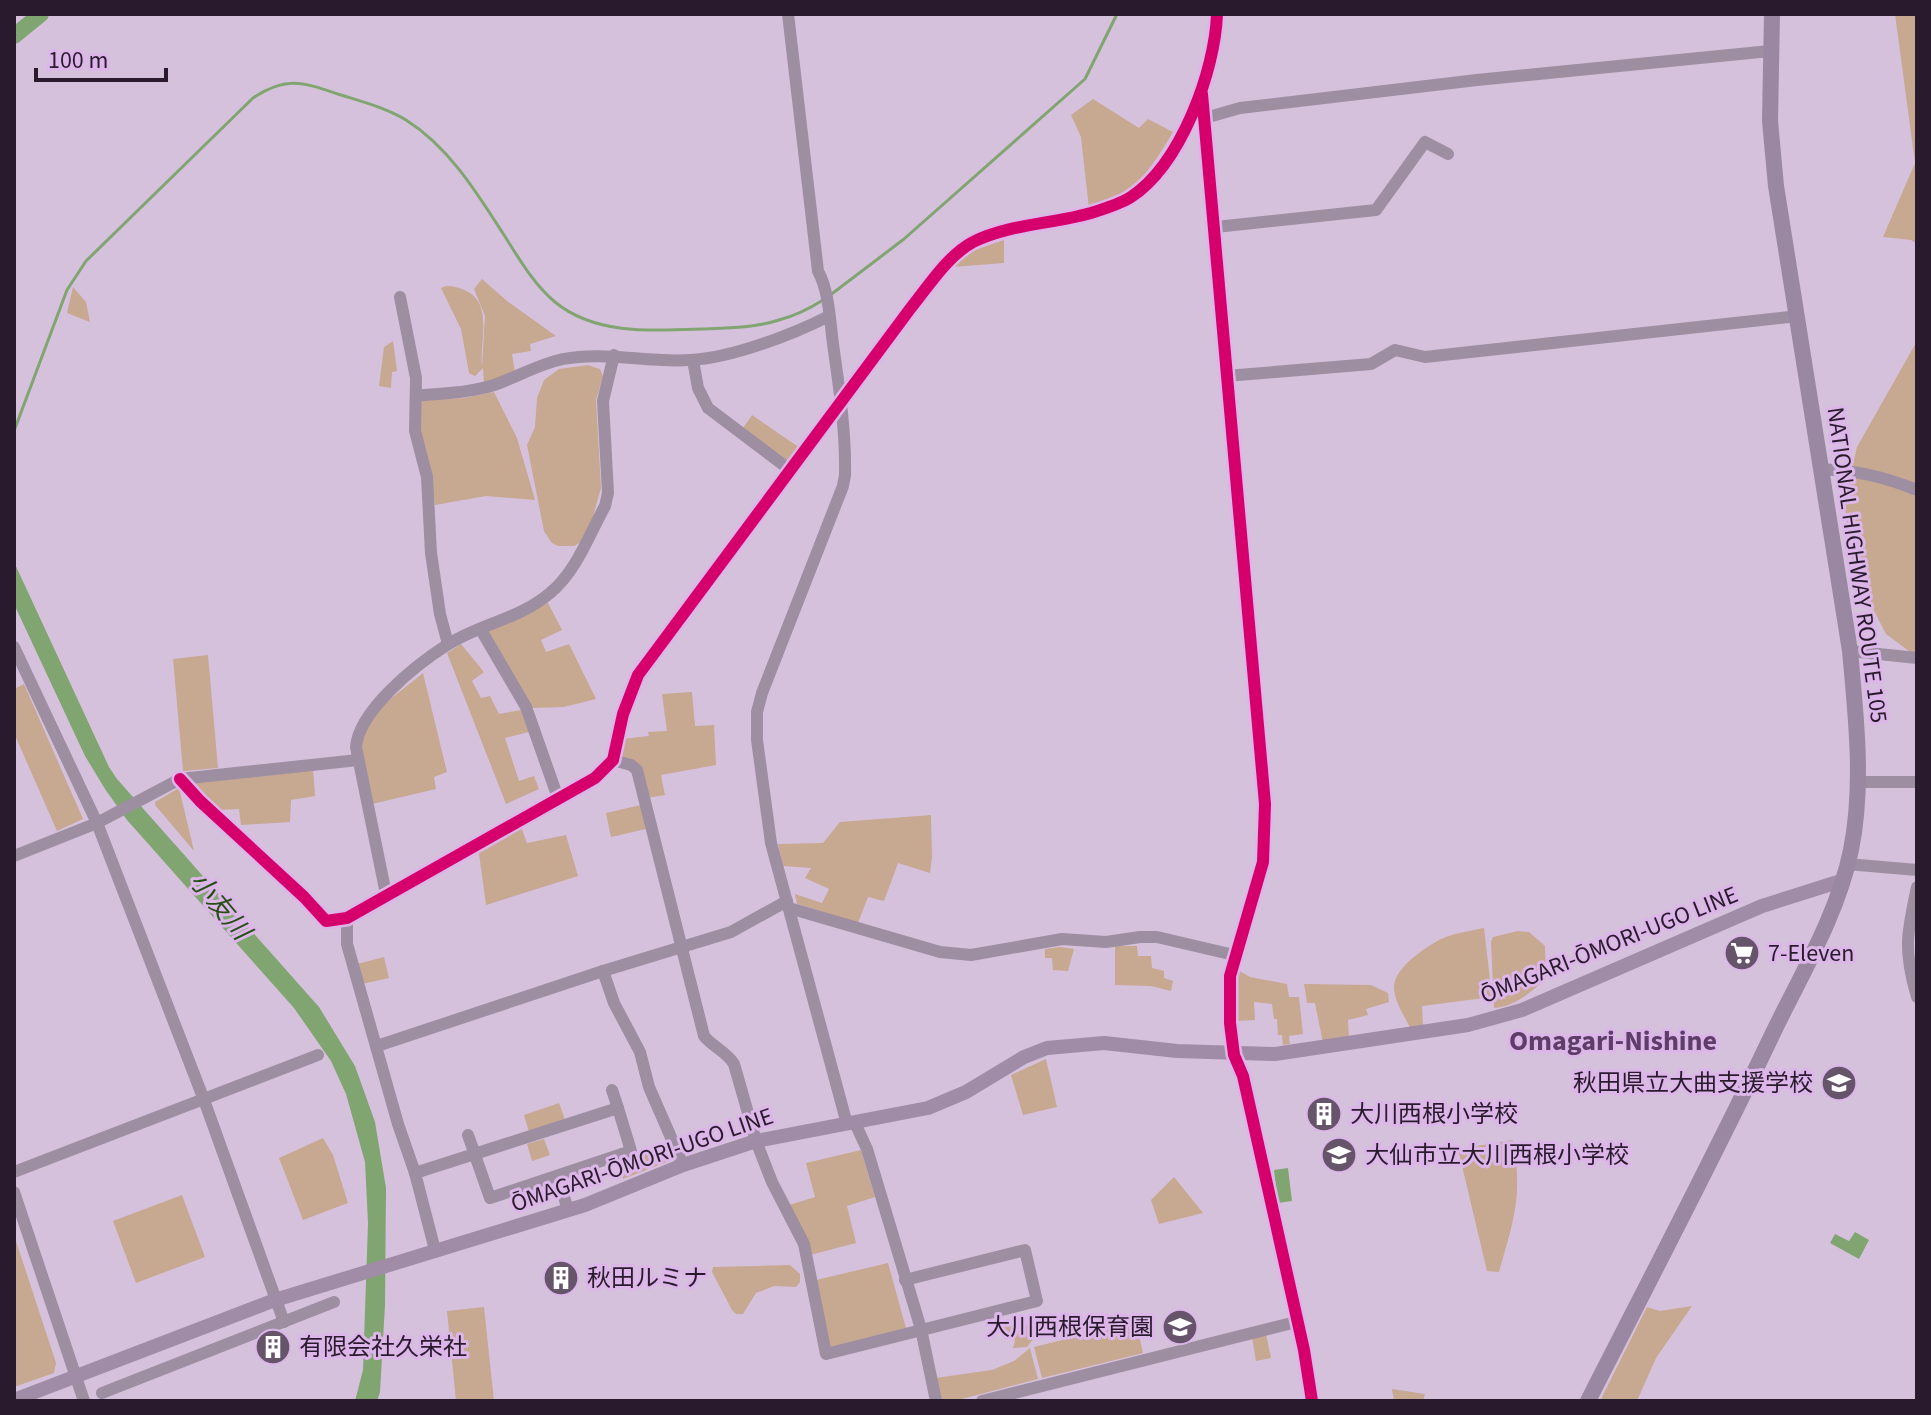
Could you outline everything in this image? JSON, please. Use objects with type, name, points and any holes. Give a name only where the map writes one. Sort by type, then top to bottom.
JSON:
[{"type":"highway","name":"NATIONAL HIGHWAY ROUTE 105","points":[[1588,1401],[1831,913],[1853,835],[1858,782],[1857,725],[1850,651],[1776,186],[1770,121],[1772,14]]},
{"type":"main road","name":"ŌMAGARI-ŌMORI-UGO LINE","points":[[14,1400],[275,1300],[568,1210],[683,1165],[756,1141],[928,1108],[966,1092],[1024,1057],[1047,1048],[1064,1044],[1104,1043],[1234,1055],[1300,1052],[1468,1025],[1522,1010],[1844,873]]},
{"type":"street","points":[[788,14],[818,271],[829,316],[846,455],[843,486],[762,693],[757,712],[757,740],[771,843],[851,1124],[867,1149],[921,1329],[936,1401]]},
{"type":"street","points":[[180,779],[310,903],[322,920],[347,918],[595,778],[613,760],[623,714],[638,675],[910,309],[958,252],[987,236],[1091,213],[1130,198],[1158,172],[1202,93],[1212,60],[1217,14]]},
{"type":"street","points":[[1205,118],[1240,108],[1272,104],[1770,51]]},
{"type":"street","points":[[1202,93],[1265,804],[1266,844],[1260,874],[1230,976],[1230,1023],[1234,1055],[1243,1076],[1304,1350],[1312,1401]]},
{"type":"street","points":[[1216,227],[1376,210],[1425,142],[1448,154]]},
{"type":"street","points":[[400,297],[416,378],[415,431],[427,477],[431,553],[448,644]]},
{"type":"street","points":[[416,396],[480,389],[560,359],[614,355],[693,360],[785,336],[829,316]]},
{"type":"street","points":[[1226,376],[1371,364],[1395,350],[1425,357],[1798,316]]},
{"type":"street","points":[[386,894],[358,760],[357,737],[365,719],[413,672],[448,644],[541,601],[567,576],[605,506],[608,493],[603,401],[614,355]]},
{"type":"street","points":[[693,360],[698,388],[708,408],[790,470]]},
{"type":"street","points":[[1820,469],[1860,471],[1917,490]]},
{"type":"street","points":[[481,630],[526,707],[558,798]]},
{"type":"street","points":[[14,647],[97,823],[204,1100],[284,1322]]},
{"type":"street","points":[[1850,651],[1917,658]]},
{"type":"street","points":[[14,856],[97,823],[180,779],[358,760]]},
{"type":"street","points":[[613,760],[637,770],[704,1036],[730,1056],[734,1064],[756,1141],[772,1182],[804,1244],[826,1354],[1037,1301],[1025,1250],[905,1280]]},
{"type":"street","points":[[1858,782],[1917,782]]},
{"type":"street","points":[[1844,873],[1917,870]]},
{"type":"street","points":[[1917,887],[1906,943],[1907,962],[1917,997]]},
{"type":"street","points":[[377,1046],[731,932],[788,904],[955,954],[971,955],[1062,939],[1106,942],[1157,937],[1234,955]]},
{"type":"street","points":[[347,918],[347,944],[435,1250]]},
{"type":"street","points":[[603,971],[614,1003],[640,1052],[649,1087],[683,1165]]},
{"type":"street","points":[[14,1172],[318,1055]]},
{"type":"street","points":[[468,1135],[490,1198],[558,1177],[631,1151],[612,1090]]},
{"type":"street","points":[[415,1173],[618,1108]]},
{"type":"street","points":[[558,1177],[568,1210]]},
{"type":"street","points":[[14,1192],[84,1401]]},
{"type":"street","points":[[102,1393],[334,1302]]},
{"type":"street","points":[[982,1401],[1296,1322]]},
{"type":"street","points":[[215,1323],[225,1345]]},
{"type":"shaded area","points":[[1895,14],[1917,14],[1917,244],[1911,240],[1883,237],[1915,163]]},
{"type":"shaded area","points":[[1093,99],[1139,128],[1148,119],[1173,132],[1139,180],[1119,195],[1089,209],[1081,137],[1071,115]]},
{"type":"shaded area","points":[[1004,240],[1004,263],[952,267],[963,254]]},
{"type":"shaded area","points":[[482,279],[556,336],[530,344],[531,351],[512,354],[515,372],[484,385],[483,368],[475,376],[469,373],[461,329],[441,288],[459,288],[478,301],[483,321],[482,367],[485,316],[474,289]]},
{"type":"shaded area","points":[[73,287],[86,302],[90,322],[67,313]]},
{"type":"shaded area","points":[[393,341],[397,371],[392,372],[391,388],[379,386],[384,347]]},
{"type":"shaded area","points":[[1917,341],[1917,657],[1886,634],[1854,572],[1844,501],[1857,447]]},
{"type":"shaded area","points":[[588,365],[600,369],[603,376],[596,400],[601,488],[590,527],[581,542],[574,546],[558,546],[544,531],[527,445],[535,427],[537,398],[544,380],[559,369]]},
{"type":"shaded area","points":[[494,392],[517,438],[535,500],[486,496],[435,505],[421,433],[421,400],[464,398]]},
{"type":"shaded area","points":[[752,415],[800,448],[789,464],[741,431]]},
{"type":"shaded area","points":[[548,603],[562,630],[541,640],[546,652],[569,644],[596,699],[564,707],[530,708],[484,633]]},
{"type":"shaded area","points":[[461,644],[484,672],[472,681],[481,698],[490,696],[499,714],[521,710],[529,732],[505,738],[519,781],[534,776],[539,789],[506,804],[447,653]]},
{"type":"shaded area","points":[[208,655],[218,768],[183,771],[173,659]]},
{"type":"shaded area","points":[[423,673],[447,772],[434,777],[436,789],[372,804],[363,762],[363,736],[384,705]]},
{"type":"shaded area","points":[[24,684],[83,819],[57,831],[14,733],[14,689]]},
{"type":"shaded area","points":[[692,692],[695,726],[714,725],[716,765],[661,775],[665,795],[647,798],[640,768],[620,757],[622,739],[667,731],[662,694]]},
{"type":"shaded area","points":[[313,769],[315,796],[291,800],[290,822],[241,825],[239,809],[218,810],[187,781]]},
{"type":"shaded area","points":[[179,788],[194,851],[155,805],[155,802]]},
{"type":"shaded area","points":[[641,805],[646,829],[611,837],[606,813]]},
{"type":"shaded area","points":[[931,815],[930,873],[898,863],[884,901],[868,897],[858,923],[797,904],[795,894],[822,903],[829,889],[805,878],[811,868],[783,866],[778,844],[823,843],[840,822]]},
{"type":"shaded area","points":[[520,824],[527,843],[566,835],[578,876],[486,905],[478,846]]},
{"type":"shaded area","points":[[1484,928],[1492,997],[1422,1006],[1423,1027],[1411,1029],[1395,993],[1395,980],[1399,973],[1412,959],[1441,939]]},
{"type":"shaded area","points":[[1518,931],[1529,932],[1545,946],[1546,979],[1515,1002],[1494,1008],[1491,942],[1493,937]]},
{"type":"shaded area","points":[[1115,946],[1137,946],[1138,956],[1151,956],[1152,968],[1164,971],[1164,978],[1173,981],[1171,991],[1151,986],[1115,985]]},
{"type":"shaded area","points":[[1045,949],[1074,949],[1068,971],[1053,970],[1052,958],[1045,958]]},
{"type":"shaded area","points":[[384,957],[389,978],[362,984],[357,964]]},
{"type":"shaded area","points":[[1236,969],[1250,977],[1287,984],[1289,997],[1299,997],[1303,1034],[1289,1036],[1290,1044],[1283,1045],[1272,1004],[1254,1002],[1255,1020],[1237,1021]]},
{"type":"shaded area","points":[[1304,984],[1371,985],[1388,993],[1389,1002],[1366,1009],[1368,1015],[1348,1020],[1349,1039],[1323,1043],[1315,1003],[1307,1003]]},
{"type":"shaded area","points":[[1046,1059],[1057,1107],[1023,1115],[1011,1075]]},
{"type":"shaded area","points":[[559,1103],[565,1120],[529,1132],[524,1115]]},
{"type":"shaded area","points":[[323,1138],[333,1155],[348,1203],[303,1220],[279,1158]]},
{"type":"shaded area","points":[[544,1139],[550,1155],[532,1161],[527,1144]]},
{"type":"shaded area","points":[[1513,1140],[1517,1192],[1513,1222],[1499,1272],[1487,1271],[1458,1149]]},
{"type":"shaded area","points":[[665,1147],[672,1160],[623,1179],[617,1164]]},
{"type":"shaded area","points":[[861,1150],[875,1197],[847,1206],[856,1243],[810,1255],[789,1205],[815,1197],[806,1163]]},
{"type":"shaded area","points":[[1174,1177],[1203,1213],[1159,1224],[1151,1200]]},
{"type":"shaded area","points":[[182,1195],[205,1257],[136,1283],[113,1221]]},
{"type":"shaded area","points":[[14,1235],[56,1363],[54,1373],[14,1387]]},
{"type":"shaded area","points":[[888,1263],[906,1328],[829,1348],[816,1280]]},
{"type":"shaded area","points":[[790,1265],[800,1274],[796,1287],[774,1286],[756,1293],[743,1314],[732,1310],[712,1272],[713,1267]]},
{"type":"shaded area","points":[[1692,1306],[1656,1358],[1637,1401],[1600,1401],[1647,1307],[1660,1311]]},
{"type":"shaded area","points":[[484,1307],[494,1401],[456,1401],[447,1311]]},
{"type":"shaded area","points":[[1136,1322],[1143,1353],[1042,1378],[1034,1347]]},
{"type":"shaded area","points":[[994,1323],[1026,1324],[1034,1338],[1027,1347],[1013,1348],[1015,1341],[1009,1334],[994,1330]]},
{"type":"shaded area","points":[[1266,1334],[1271,1358],[1256,1361],[1252,1337]]},
{"type":"shaded area","points":[[1030,1348],[1038,1379],[954,1401],[942,1401],[935,1378],[992,1370],[1014,1361]]},
{"type":"shaded area","points":[[1392,1389],[1425,1394],[1423,1401],[1394,1401]]},
{"type":"water","points":[[14,562],[117,779],[319,1007],[355,1066],[375,1122],[386,1188],[385,1305],[377,1401],[355,1401],[363,1370],[368,1223],[365,1162],[346,1094],[331,1061],[294,1008],[127,820],[105,789],[85,756],[14,604]]},
{"type":"water","points":[[1288,1168],[1292,1201],[1278,1203],[1274,1170]]},
{"type":"water","points":[[1855,1232],[1869,1240],[1859,1259],[1830,1243],[1835,1234],[1849,1241]]},
{"type":"waterway","name":"小友川","points":[[14,36],[41,14]]},
{"type":"waterway","points":[[829,296],[904,239],[1085,79],[1117,14]]},
{"type":"waterway","points":[[14,431],[67,290],[86,261],[253,98],[285,84],[314,86],[373,105],[399,116],[421,131],[461,172],[540,287],[555,302],[588,320],[606,326],[644,330],[740,327],[785,318],[823,300]]},
{"type":"cycle path","points":[[180,779],[326,921],[347,918],[595,778],[613,760],[623,714],[638,675],[946,264],[964,248],[987,236],[1091,213],[1122,202],[1149,182],[1180,140],[1192,114],[1210,62],[1217,14]]},
{"type":"cycle path","points":[[1202,94],[1265,804],[1263,862],[1230,976],[1230,1023],[1234,1055],[1243,1076],[1304,1350],[1312,1401]]},
{"type":"place","name":"7-Eleven","points":[[1742,953]]},
{"type":"place","name":"秋田県立大曲支援学校","points":[[1839,1083]]},
{"type":"place","name":"大川西根小学校","points":[[1324,1114]]},
{"type":"place","name":"大仙市立大川西根小学校","points":[[1339,1155]]},
{"type":"place","name":"秋田ルミナ","points":[[561,1278]]},
{"type":"place","name":"大川西根保育園","points":[[1180,1327]]},
{"type":"place","name":"有限会社久栄社","points":[[273,1347]]},
{"type":"district","name":"Omagari-Nishine","points":[[1613,1041]]}]
